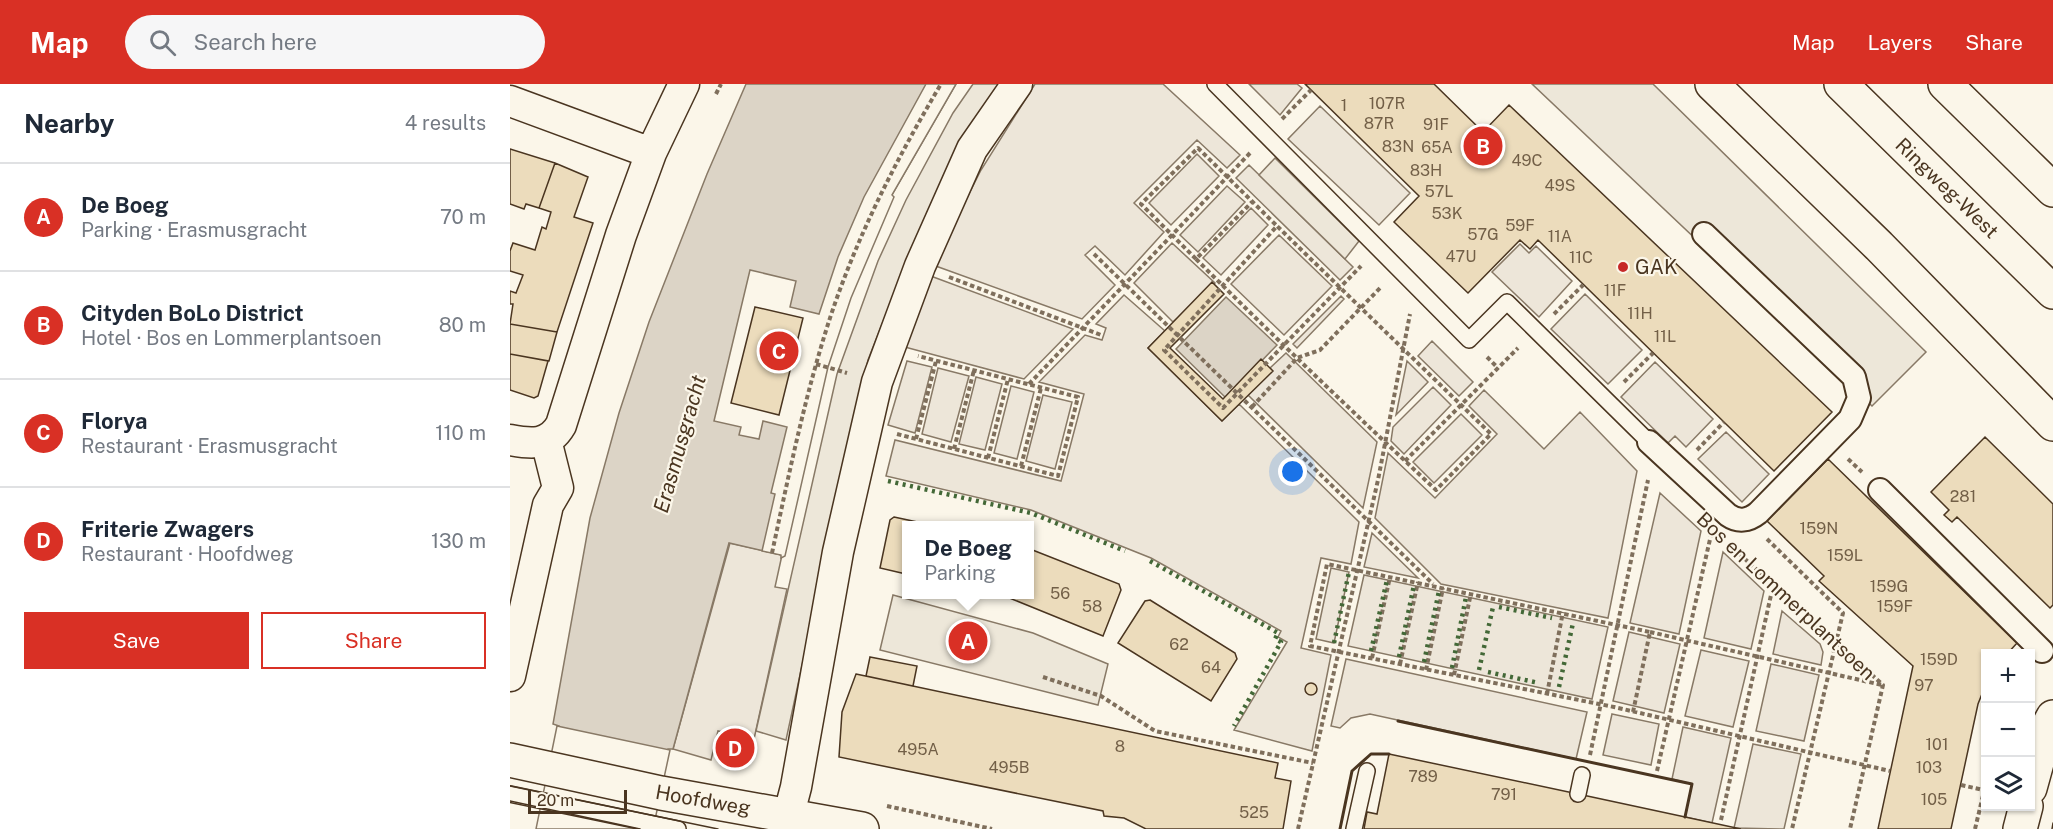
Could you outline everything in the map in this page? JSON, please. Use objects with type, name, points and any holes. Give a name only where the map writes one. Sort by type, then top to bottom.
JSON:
[{"type":"main road","points":[[1712,84],[1878,246],[2053,424]]},
{"type":"main road","name":"Ringweg-West","points":[[1841,84],[2053,292]]},
{"type":"main road","points":[[1946,84],[2053,190]]},
{"type":"main road","points":[[2035,772],[2046,729],[2053,717]]},
{"type":"main road","name":"Hoofdweg","points":[[519,763],[658,809],[862,829]]},
{"type":"main road","points":[[2020,829],[2025,811]]},
{"type":"street","points":[[510,440],[535,444],[546,440],[561,425],[621,235],[651,153],[684,84]]},
{"type":"street","points":[[787,822],[838,552],[888,348],[920,266],[972,149],[1017,84]]},
{"type":"street","points":[[510,102],[651,153]]},
{"type":"street","name":"Bos en Lommerplantsoen","points":[[1649,442],[1728,515],[1733,519],[1746,520],[1758,513],[1829,440],[1856,409],[1859,399],[1854,377],[1704,234]]},
{"type":"street","points":[[510,676],[548,505],[558,488],[546,440]]},
{"type":"street","points":[[1880,490],[2042,651]]},
{"type":"lane","name":"Bos en Lommerplantsoen","points":[[1215,84],[1469,340],[1507,302],[1649,442]]},
{"type":"lane","points":[[1354,829],[1367,771]]},
{"type":"lane","points":[[1578,794],[1582,775]]},
{"type":"lane","name":"Hoofdweg","points":[[510,794],[542,801],[658,809],[678,829]]},
{"type":"path","points":[[772,553],[816,364],[850,266],[881,193],[941,84]]},
{"type":"path","points":[[1028,384],[1311,90]]},
{"type":"path","points":[[1198,148],[1252,202],[1491,434],[1436,490],[1297,358],[1141,204],[1198,148]]},
{"type":"path","points":[[1196,259],[1252,202]]},
{"type":"path","points":[[1277,226],[1164,350],[1223,408],[1377,249]]},
{"type":"path","points":[[1094,254],[1434,586]]},
{"type":"path","points":[[920,266],[1101,335]]},
{"type":"path","points":[[1252,406],[1297,358],[1320,350],[1398,270]]},
{"type":"path","points":[[1406,461],[1583,285]]},
{"type":"path","points":[[1298,829],[1378,480],[1415,287]]},
{"type":"path","points":[[867,427],[1058,476],[1078,397],[888,348]]},
{"type":"path","points":[[1606,400],[1653,353]]},
{"type":"path","points":[[916,439],[936,361]]},
{"type":"path","points":[[816,364],[857,376]]},
{"type":"path","points":[[954,449],[974,370]]},
{"type":"path","points":[[988,458],[1008,379]]},
{"type":"path","points":[[1021,466],[1041,388]]},
{"type":"path","points":[[1678,468],[1724,422]]},
{"type":"path","points":[[1829,440],[1880,490]]},
{"type":"path","points":[[1589,759],[1651,468],[1649,442]]},
{"type":"path","name":"Bos en Lommerplantsoen","points":[[1686,640],[1712,529],[1721,537]]},
{"type":"path","name":"Bos en Lommerplantsoen","points":[[1729,545],[1883,685],[1850,829]]},
{"type":"path","points":[[1774,547],[1843,613],[1792,829]]},
{"type":"path","points":[[1883,685],[1563,612],[1327,564],[1310,646],[1633,712],[1890,771]]},
{"type":"path","points":[[1372,658],[1390,577]]},
{"type":"path","points":[[1400,664],[1418,582]]},
{"type":"path","points":[[1721,820],[1773,586]]},
{"type":"path","points":[[1426,670],[1443,588]]},
{"type":"path","points":[[1454,675],[1471,593]]},
{"type":"path","points":[[1546,694],[1563,612]]},
{"type":"path","points":[[1633,712],[1650,632]]},
{"type":"path","points":[[1658,771],[1686,640]]},
{"type":"path","points":[[1043,677],[1101,696],[1155,731],[1313,763]]},
{"type":"path","points":[[1961,785],[1981,790]]},
{"type":"path","points":[[1975,829],[1981,800]]},
{"type":"shaded area","points":[[973,84],[1003,84],[966,135],[916,238],[868,360],[786,740],[756,731],[837,374],[878,261],[906,200],[953,113]]},
{"type":"shaded area","points":[[1035,84],[1163,84],[1240,155],[1227,168],[1197,140],[1134,203],[1164,232],[1125,275],[1095,246],[1085,255],[1115,285],[1082,319],[933,265],[981,170]]},
{"type":"shaded area","points":[[1249,84],[1297,84],[1302,88],[1280,115]]},
{"type":"shaded area","points":[[1532,84],[1653,84],[1926,352],[1872,406]]},
{"type":"shaded area","points":[[1320,106],[1410,193],[1379,225],[1288,139]]},
{"type":"shaded area","points":[[1197,154],[1219,176],[1171,225],[1149,203]]},
{"type":"shaded area","points":[[1275,158],[1359,241],[1345,259],[1259,175]]},
{"type":"shaded area","points":[[1249,165],[1353,267],[1340,280],[1236,178]]},
{"type":"shaded area","points":[[1227,186],[1245,202],[1198,252],[1180,235]]},
{"type":"shaded area","points":[[1251,208],[1268,225],[1221,275],[1203,258]]},
{"type":"shaded area","points":[[1279,235],[1332,286],[1284,335],[1231,284]]},
{"type":"shaded area","points":[[1172,243],[1215,283],[1173,322],[1134,283]]},
{"type":"shaded area","points":[[1520,244],[1529,253],[1536,246],[1572,281],[1539,317],[1492,272]]},
{"type":"shaded area","points":[[928,275],[1073,329],[1024,379],[901,346]]},
{"type":"shaded area","points":[[1585,294],[1642,350],[1608,384],[1551,329]]},
{"type":"shaded area","points":[[1124,295],[1165,331],[1148,348],[1222,421],[1239,404],[1359,522],[1351,564],[1321,558],[1301,648],[1331,655],[1312,751],[1234,730],[1287,642],[1278,637],[1281,631],[1151,558],[1031,510],[886,476],[895,440],[1061,481],[1084,394],[1039,382],[1085,335],[1102,340],[1106,328],[1096,324]]},
{"type":"shaded area","points":[[1341,296],[1344,299],[1297,348],[1293,344]]},
{"type":"shaded area","points":[[1432,341],[1473,382],[1459,396],[1418,356]]},
{"type":"shaded area","points":[[1286,353],[1377,442],[1363,508],[1248,395],[1272,371],[1270,368]]},
{"type":"shaded area","points":[[907,361],[932,367],[915,433],[888,425]]},
{"type":"shaded area","points":[[1407,361],[1428,382],[1396,415]]},
{"type":"shaded area","points":[[1655,362],[1713,419],[1686,447],[1675,436],[1668,443],[1621,397]]},
{"type":"shaded area","points":[[938,368],[969,376],[951,442],[922,434]]},
{"type":"shaded area","points":[[976,377],[1002,384],[985,450],[959,444]]},
{"type":"shaded area","points":[[1011,386],[1034,392],[1017,459],[994,453]]},
{"type":"shaded area","points":[[1433,387],[1451,405],[1404,454],[1391,441],[1393,427]]},
{"type":"shaded area","points":[[1484,390],[1544,449],[1580,412],[1637,471],[1608,618],[1441,584],[1375,518],[1388,453],[1435,498],[1497,434],[1469,406]]},
{"type":"shaded area","points":[[1043,395],[1072,402],[1055,469],[1026,461]]},
{"type":"shaded area","points":[[1461,414],[1482,435],[1434,483],[1413,462]]},
{"type":"shaded area","points":[[1726,432],[1769,474],[1742,502],[1698,459]]},
{"type":"shaded area","points":[[1660,493],[1701,531],[1679,634],[1630,623]]},
{"type":"shaded area","points":[[1372,533],[1418,578],[1364,567]]},
{"type":"shaded area","points":[[730,543],[782,555],[775,587],[787,589],[754,739],[718,731],[711,760],[673,749]]},
{"type":"shaded area","points":[[1723,552],[1764,591],[1751,649],[1704,638]]},
{"type":"shaded area","points":[[1331,568],[1349,572],[1334,643],[1316,639]]},
{"type":"shaded area","points":[[1364,575],[1608,627],[1592,699],[1348,646]]},
{"type":"shaded area","points":[[893,595],[1033,633],[1108,664],[1098,705],[880,650]]},
{"type":"shaded area","points":[[1782,611],[1820,644],[1823,652],[1821,665],[1773,654]]},
{"type":"shaded area","points":[[1629,632],[1680,644],[1664,713],[1613,701]]},
{"type":"shaded area","points":[[1701,650],[1749,661],[1733,727],[1685,716]]},
{"type":"shaded area","points":[[1346,659],[1587,712],[1576,759],[1370,714],[1351,718],[1340,728],[1331,726]]},
{"type":"shaded area","points":[[1771,664],[1819,675],[1804,741],[1756,731]]},
{"type":"shaded area","points":[[1612,714],[1659,724],[1651,765],[1603,755]]},
{"type":"shaded area","points":[[1683,727],[1731,738],[1712,823],[1685,817],[1692,784],[1672,779]]},
{"type":"shaded area","points":[[1753,744],[1801,754],[1784,829],[1734,828]]},
{"type":"water","name":"Erasmusgracht","points":[[746,84],[956,84],[892,195],[848,298],[825,366],[782,555],[729,543],[673,749],[668,749],[652,829],[537,829],[559,726],[553,724],[590,518],[619,413],[649,322],[707,174]]},
{"type":"water","points":[[1226,297],[1277,345],[1226,398],[1176,349]]},
{"type":"pier","points":[[926,84],[956,84],[892,195],[894,197],[851,298],[828,367],[785,556],[781,558],[781,555],[762,551],[775,494],[771,493],[787,427],[763,421],[759,439],[739,435],[741,427],[714,421],[750,270],[796,281],[790,307],[819,314],[838,257],[864,197]]},
{"type":"pier","points":[[557,726],[670,750],[653,829],[536,829]]},
{"type":"building","name":"GAK","points":[[1305,84],[1434,84],[1483,132],[1509,105],[1832,412],[1774,471],[1538,240],[1530,249],[1520,240],[1468,293],[1394,222],[1419,196]]},
{"type":"building","points":[[510,149],[555,163],[539,208],[526,204],[524,209],[510,204]]},
{"type":"building","points":[[555,163],[588,177],[574,217],[593,223],[557,332],[510,324],[513,304],[510,304],[510,291],[516,293],[523,275],[510,271],[510,251],[513,243],[535,250],[542,227],[546,229],[551,212],[539,208]]},
{"type":"building","points":[[1212,282],[1224,294],[1170,348],[1223,399],[1261,359],[1273,371],[1222,421],[1148,348]]},
{"type":"building","points":[[755,307],[803,318],[779,415],[731,403]]},
{"type":"building","points":[[510,324],[557,332],[549,361],[510,354]]},
{"type":"building","points":[[510,354],[548,361],[538,396],[534,398],[510,390]]},
{"type":"building","points":[[1985,437],[2053,504],[2053,605],[2050,608],[1957,517],[1952,522],[1944,515],[1949,510],[1931,492]]},
{"type":"building","points":[[1828,459],[2017,643],[2012,649],[1981,649],[1981,696],[1951,829],[1878,829],[1913,666],[1819,581],[1824,576],[1767,521]]},
{"type":"building","points":[[894,517],[913,521],[902,521],[902,573],[880,568],[890,520]]},
{"type":"building","points":[[1034,551],[1119,584],[1121,590],[1103,636],[1012,599],[1034,599]]},
{"type":"building","points":[[1150,600],[1235,653],[1237,659],[1211,701],[1118,643],[1145,601]]},
{"type":"building","points":[[870,657],[917,666],[913,686],[866,676]]},
{"type":"building","points":[[856,674],[1278,763],[1275,778],[1291,781],[1283,829],[1146,829],[1124,818],[1104,816],[1103,811],[839,757],[842,712]]},
{"type":"building","points":[[1313,683],[1317,689],[1313,695],[1309,695],[1305,687]]},
{"type":"building","points":[[720,732],[744,737],[741,752],[717,747]]},
{"type":"building","points":[[1389,754],[1741,829],[1364,829],[1367,812],[1377,814]]},
{"type":"tram line","points":[[510,786],[718,829]]},
{"type":"tram line","points":[[510,801],[640,829]]},
{"type":"tram line","points":[[2052,829],[2053,823]]},
{"type":"hedge","points":[[888,481],[1031,513],[1125,551]]},
{"type":"hedge","points":[[1150,561],[1278,633],[1275,639],[1281,642],[1234,726]]},
{"type":"hedge","points":[[1334,643],[1349,572]]},
{"type":"hedge","points":[[1371,651],[1387,580]]},
{"type":"hedge","points":[[1399,657],[1414,585]]},
{"type":"hedge","points":[[1424,662],[1439,591]]},
{"type":"hedge","points":[[1452,668],[1466,597]]},
{"type":"hedge","points":[[1479,670],[1493,607]]},
{"type":"hedge","points":[[1499,607],[1552,618]]},
{"type":"hedge","points":[[1559,687],[1573,623]]},
{"type":"hedge","points":[[1488,672],[1539,683]]},
{"type":"wall","points":[[1398,721],[1692,784],[1685,817]]},
{"type":"wall","points":[[1340,829],[1352,771],[1371,754],[1389,754]]},
{"type":"place","name":"Cityden BoLo District","points":[[1483,146]]},
{"type":"place","name":"GAK","points":[[1623,267]]},
{"type":"place","name":"Florya","points":[[779,351]]},
{"type":"place","name":"De Boeg","points":[[968,641]]},
{"type":"place","name":"Friterie Zwagers","points":[[735,748]]}]
